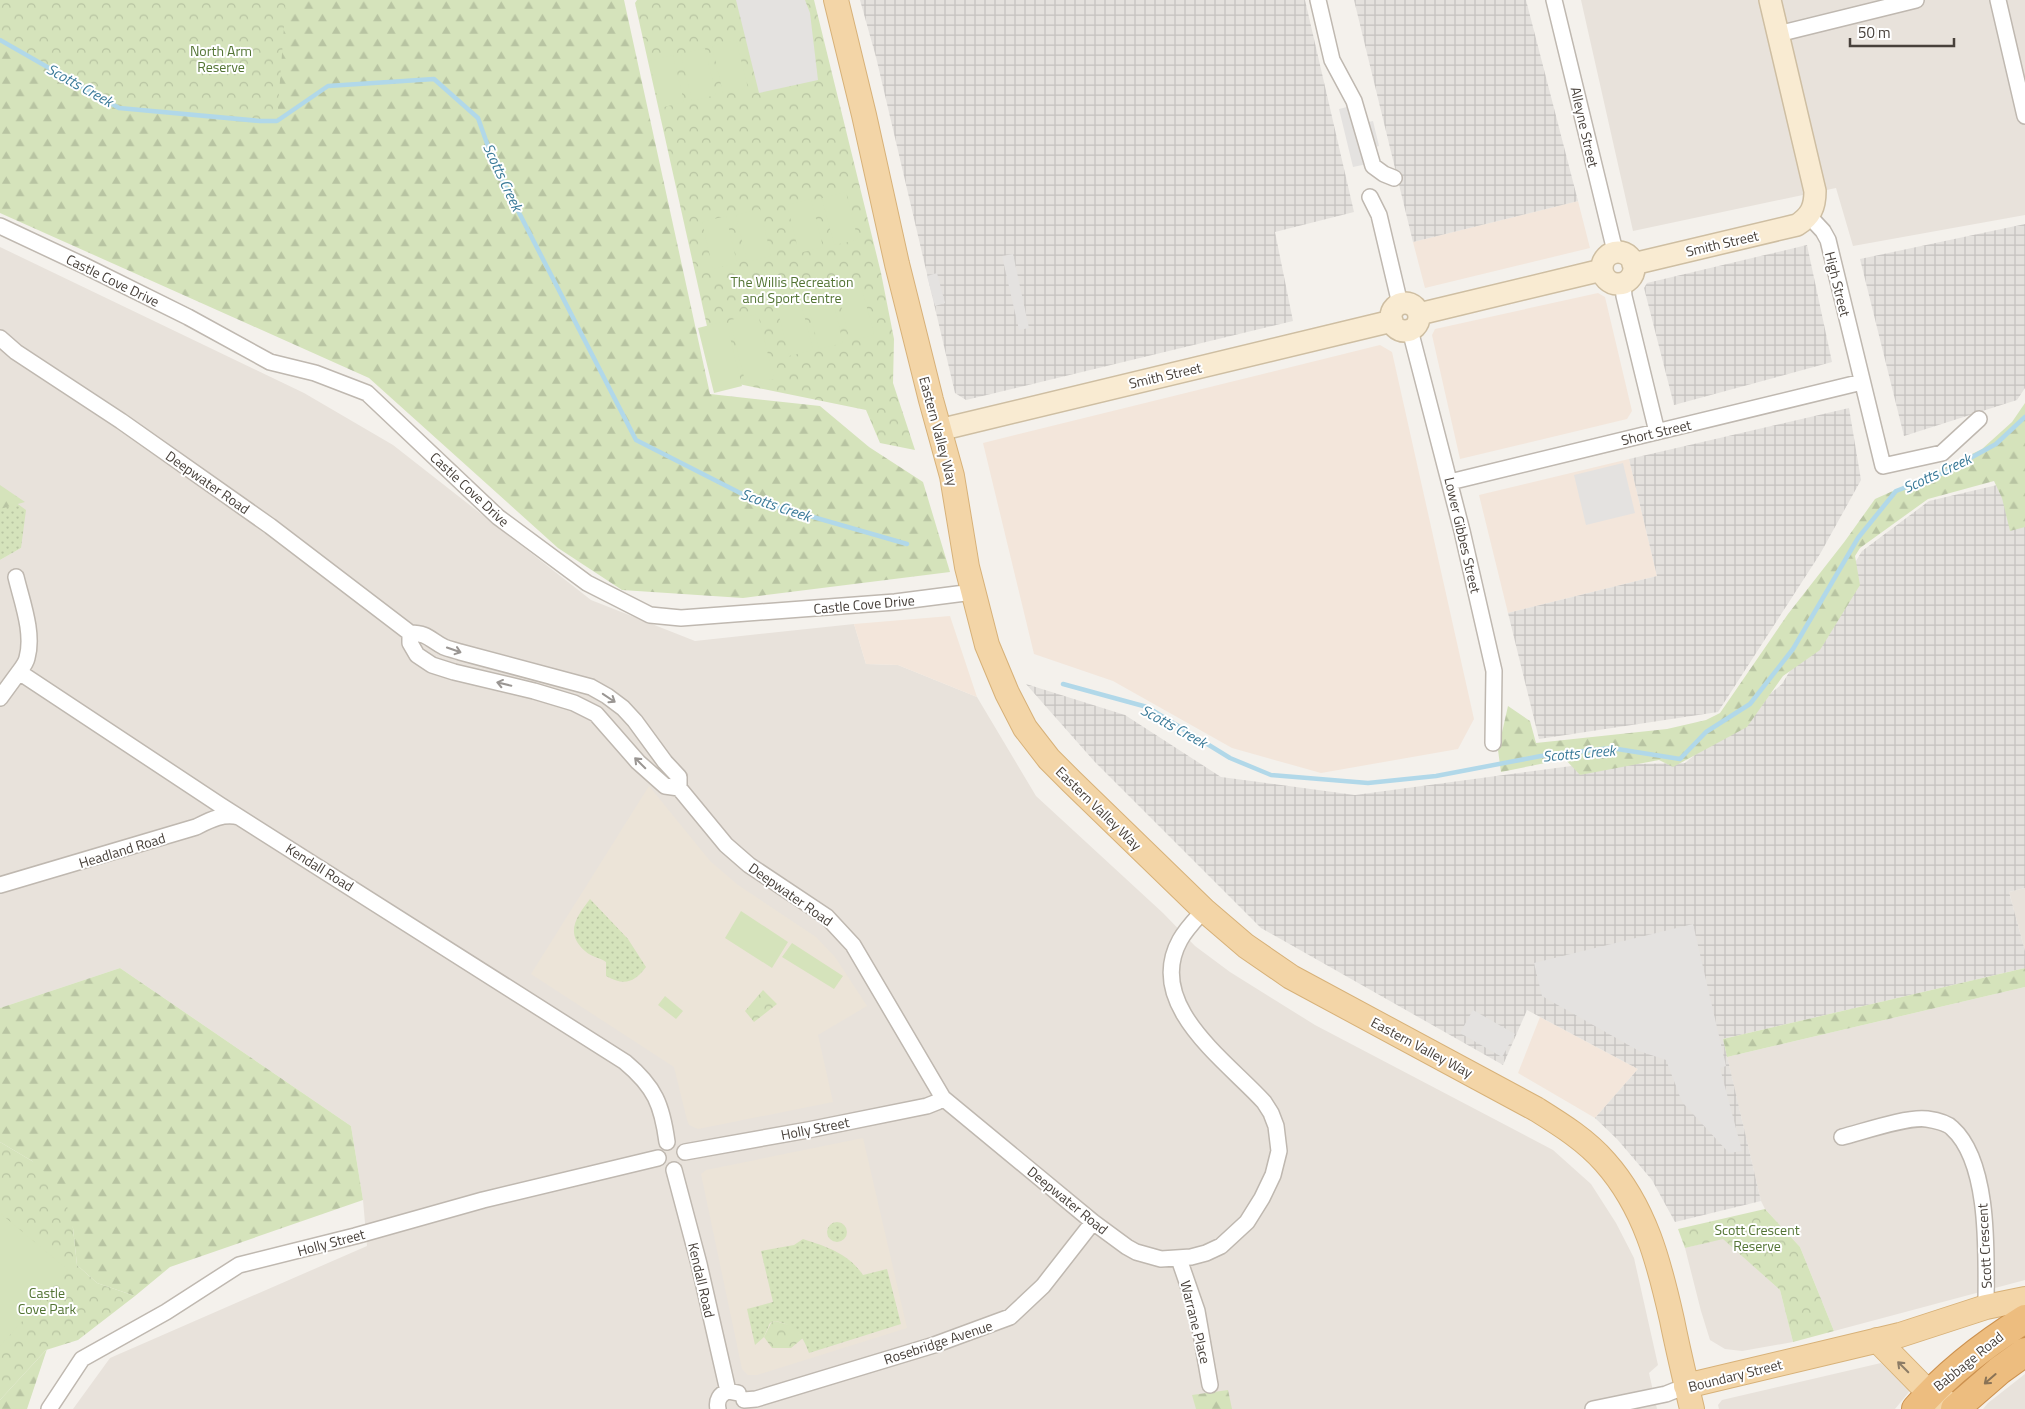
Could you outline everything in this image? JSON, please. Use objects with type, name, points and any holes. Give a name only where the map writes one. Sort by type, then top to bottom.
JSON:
[{"type":"highway","name":"Babbage Road","points":[[1923,1401],[1972,1355],[2025,1319]]},
{"type":"highway","points":[[1955,1408],[2000,1370],[2025,1352]]},
{"type":"main road","name":"Eastern Valley Way","points":[[836,0],[897,264],[952,476],[973,592],[987,645],[1007,693],[1025,728],[1049,759],[1204,910],[1246,946],[1291,977],[1536,1108],[1568,1130],[1604,1160],[1636,1205],[1658,1259],[1692,1409]]},
{"type":"main road","name":"Boundary Street","points":[[1686,1386],[1877,1340],[1986,1307],[2025,1299]]},
{"type":"main road","points":[[1877,1340],[1923,1401],[1955,1408]]},
{"type":"street","points":[[1318,0],[1332,60],[1354,101],[1373,166],[1394,178]]},
{"type":"street","name":"Alleyne Street","points":[[1554,0],[1613,244],[1625,258]]},
{"type":"street","points":[[1770,0],[1816,191],[1815,203],[1809,216]]},
{"type":"street","points":[[1778,34],[1916,0]]},
{"type":"street","points":[[1998,0],[2025,116]]},
{"type":"street","name":"Lower Gibbes Street","points":[[1370,197],[1379,215],[1450,482],[1494,671],[1492,743]]},
{"type":"street","name":"Smith Street","points":[[1625,258],[1797,225],[1809,216]]},
{"type":"street","name":"High Street","points":[[1809,216],[1828,240],[1883,466],[1942,453],[1980,419]]},
{"type":"street","name":"Castle Cove Drive","points":[[0,226],[188,317],[270,362],[315,373],[367,393],[498,517],[586,583],[650,614],[681,618],[895,602],[973,592]]},
{"type":"street","points":[[1607,256],[1625,258],[1634,269],[1631,278],[1623,284],[1609,282],[1602,270],[1602,265],[1607,256]]},
{"type":"street","name":"Smith Street","points":[[939,430],[1602,270]]},
{"type":"street","points":[[1623,284],[1624,296],[1657,432]]},
{"type":"street","name":"Deepwater Road","points":[[0,338],[16,352],[121,421],[270,526],[410,632],[420,633],[432,638],[443,646],[460,652],[591,687],[623,708],[635,720],[665,762],[679,777],[679,788],[726,845],[748,865],[828,918],[853,945],[943,1098],[1093,1222],[1136,1252],[1161,1259],[1179,1259],[1206,1253],[1220,1246],[1247,1222],[1262,1198],[1273,1175],[1279,1151],[1276,1126],[1264,1102],[1205,1043],[1179,1006],[1173,990],[1171,972],[1180,940],[1204,910]]},
{"type":"street","name":"Short Street","points":[[1450,482],[1862,382]]},
{"type":"street","points":[[0,698],[27,659],[26,614],[16,577]]},
{"type":"street","name":"Deepwater Road","points":[[410,632],[410,643],[417,655],[432,665],[534,691],[574,703],[596,714],[638,762],[665,786],[679,788]]},
{"type":"street","name":"Kendall Road","points":[[19,672],[243,818],[625,1062],[643,1077],[654,1094],[664,1124],[667,1142]]},
{"type":"street","name":"Headland Road","points":[[0,885],[186,830],[221,816],[230,815],[243,818]]},
{"type":"street","name":"Holly Street","points":[[685,1152],[927,1106],[943,1098]]},
{"type":"street","name":"Scott Crescent","points":[[1842,1137],[1904,1121],[1926,1119],[1951,1126],[1969,1148],[1983,1204],[1986,1307]]},
{"type":"street","points":[[667,1142],[680,1144],[685,1152],[686,1156],[683,1165],[674,1170],[662,1166],[658,1158],[661,1147],[667,1142]]},
{"type":"street","name":"Holly Street","points":[[49,1409],[82,1359],[166,1312],[239,1265],[355,1236],[483,1200],[658,1158]]},
{"type":"street","name":"Kendall Road","points":[[674,1170],[699,1264],[728,1391]]},
{"type":"street","name":"Rosebridge Avenue","points":[[744,1404],[934,1345],[1010,1317],[1043,1286],[1093,1222]]},
{"type":"street","name":"Warrane Place","points":[[1179,1259],[1197,1311],[1210,1385]]},
{"type":"street","name":"Boundary Street","points":[[1593,1409],[1666,1394],[1686,1386]]},
{"type":"street","points":[[714,1408],[718,1399],[728,1391],[740,1394],[744,1404]]},
{"type":"shaded area","points":[[736,0],[805,0],[810,13],[818,80],[759,93]]},
{"type":"shaded area","points":[[860,0],[1305,0],[1354,212],[1275,232],[1293,321],[966,400],[955,393],[876,57]]},
{"type":"shaded area","points":[[1354,0],[1526,0],[1578,201],[1413,242]]},
{"type":"shaded area","points":[[1581,0],[2025,0],[2025,215],[1853,246],[1836,188],[1633,231]]},
{"type":"shaded area","points":[[1351,106],[1356,125],[1373,121],[1379,146],[1363,150],[1367,164],[1353,167],[1339,109]]},
{"type":"shaded area","points":[[1578,201],[1590,248],[1425,288],[1413,242]]},
{"type":"shaded area","points":[[2025,224],[2025,388],[2017,400],[1904,436],[1860,259]]},
{"type":"shaded area","points":[[1807,245],[1832,362],[1674,405],[1644,288],[1647,283]]},
{"type":"shaded area","points":[[0,247],[304,393],[393,445],[591,600],[695,641],[854,624],[866,664],[898,665],[977,697],[1036,796],[1163,913],[1195,946],[1230,972],[1315,1025],[1553,1150],[1591,1184],[1616,1223],[1634,1258],[1658,1365],[1649,1373],[1657,1409],[73,1409],[110,1358],[367,1246],[363,1200],[351,1126],[120,968],[0,1008],[0,560],[21,548],[0,491]]},
{"type":"shaded area","points":[[1013,254],[1029,328],[1019,330],[1002,256]]},
{"type":"shaded area","points":[[937,273],[945,303],[935,306],[927,276]]},
{"type":"shaded area","points":[[1598,293],[1605,297],[1632,411],[1627,419],[1460,459],[1432,335],[1435,329]]},
{"type":"shaded area","points":[[1380,345],[1392,352],[1474,719],[1458,749],[1321,773],[1232,748],[1113,681],[1034,654],[983,443]]},
{"type":"shaded area","points":[[1849,408],[1861,480],[1820,554],[1718,712],[1539,739],[1508,613],[1657,576],[1629,459]]},
{"type":"shaded area","points":[[1629,459],[1657,576],[1508,613],[1479,495]]},
{"type":"shaded area","points":[[1623,463],[1635,513],[1586,525],[1574,475]]},
{"type":"shaded area","points":[[2023,479],[2025,489],[2025,888],[2009,892],[2025,951],[2025,968],[1723,1039],[1761,1201],[1675,1222],[1652,1180],[1617,1139],[1595,1118],[1638,1069],[1527,1010],[1503,1065],[1261,928],[1094,761],[1026,684],[1125,715],[1221,777],[1355,795],[1579,765],[1685,763],[1782,684],[1862,551],[1929,501]]},
{"type":"shaded area","points":[[950,616],[977,697],[898,665],[866,664],[854,624]]},
{"type":"shaded area","points":[[649,786],[710,861],[738,885],[816,937],[835,957],[867,1006],[818,1035],[833,1102],[698,1129],[689,1125],[687,1120],[674,1067],[531,974]]},
{"type":"shaded area","points":[[2025,888],[2025,951],[2009,892]]},
{"type":"shaded area","points":[[1693,924],[1726,1066],[1720,1068],[1742,1151],[1729,1153],[1682,1102],[1666,1060],[1639,1051],[1542,996],[1534,963]]},
{"type":"shaded area","points":[[2025,987],[2025,1280],[1834,1331],[1800,1247],[1765,1209],[1761,1201],[1727,1057]]},
{"type":"shaded area","points":[[1473,1010],[1515,1034],[1502,1057],[1460,1033]]},
{"type":"shaded area","points":[[1540,1017],[1638,1069],[1595,1118],[1518,1073]]},
{"type":"shaded area","points":[[863,1138],[907,1328],[757,1375],[748,1375],[742,1369],[701,1174],[706,1170]]},
{"type":"shaded area","points":[[1723,1238],[1780,1290],[1793,1342],[1742,1351],[1725,1349],[1710,1340],[1685,1248]]},
{"type":"shaded area","points":[[1881,1363],[1908,1388],[1909,1392],[1895,1409],[1719,1409],[1718,1405],[1722,1400]]},
{"type":"shaded area","points":[[2025,1374],[2025,1409],[1983,1409],[1988,1403]]},
{"type":"green space","points":[[0,0],[624,0],[710,394],[820,406],[869,447],[923,482],[950,572],[743,598],[622,590],[558,548],[369,378],[0,213]]},
{"type":"green space","name":"North Arm Reserve","points":[[0,0],[286,0],[277,121],[119,108],[0,40]]},
{"type":"green space","name":"The Willis Recreation and Sport Centre","points":[[637,0],[814,0],[881,273],[894,339],[893,383],[915,450],[880,443],[866,410],[719,380],[635,3]]},
{"type":"green space","points":[[736,40],[748,88],[723,93],[712,46]]},
{"type":"green space","points":[[705,48],[716,95],[692,101],[681,54]]},
{"type":"green space","points":[[673,55],[684,102],[660,108],[649,61]]},
{"type":"green space","points":[[846,192],[858,240],[834,245],[822,198]]},
{"type":"green space","points":[[811,199],[823,247],[799,253],[787,205]]},
{"type":"green space","points":[[760,209],[771,256],[747,262],[736,215]]},
{"type":"green space","points":[[726,216],[737,263],[713,269],[702,222]]},
{"type":"green space","points":[[862,288],[874,335],[850,341],[838,293]]},
{"type":"green space","points":[[832,296],[843,343],[819,349],[807,301]]},
{"type":"green space","points":[[801,303],[813,350],[789,356],[777,308]]},
{"type":"green space","points":[[758,314],[774,379],[746,385],[730,320]]},
{"type":"green space","points":[[726,321],[742,386],[714,393],[698,328]]},
{"type":"green space","points":[[2025,403],[2025,527],[2010,531],[2002,498],[1994,481],[1928,499],[1860,548],[1855,556],[1860,585],[1820,650],[1783,676],[1747,727],[1673,767],[1659,760],[1580,775],[1565,759],[1501,772],[1498,750],[1508,706],[1530,721],[1536,743],[1667,729],[1706,720],[1720,713],[1788,614],[1875,499],[1982,449],[2012,422]]},
{"type":"green space","points":[[0,485],[25,502],[0,509]]},
{"type":"green space","points":[[0,491],[26,510],[21,548],[0,560]]},
{"type":"green space","points":[[590,899],[628,939],[646,967],[633,980],[623,982],[606,976],[606,962],[587,953],[575,938],[574,931],[577,918]]},
{"type":"green space","points":[[741,911],[788,942],[772,968],[725,938]]},
{"type":"green space","points":[[792,943],[843,976],[834,989],[782,957]]},
{"type":"green space","points":[[120,968],[351,1126],[363,1200],[170,1267],[135,1296],[97,1283],[77,1265],[73,1228],[32,1161],[0,1142],[0,1008]]},
{"type":"green space","points":[[2025,968],[2025,987],[1727,1057],[1723,1039]]},
{"type":"green space","points":[[763,990],[777,1004],[754,1022],[745,1011]]},
{"type":"green space","points":[[665,996],[683,1011],[676,1019],[658,1005]]},
{"type":"green space","name":"Castle Cove Park","points":[[0,1142],[32,1161],[62,1188],[73,1228],[77,1265],[97,1283],[135,1296],[78,1340],[46,1350],[0,1400]]},
{"type":"green space","name":"Scott Crescent Reserve","points":[[1765,1209],[1800,1247],[1834,1331],[1793,1342],[1780,1290],[1723,1239],[1685,1248],[1678,1229]]},
{"type":"green space","points":[[0,1213],[68,1270],[0,1346]]},
{"type":"green space","points":[[833,1222],[841,1222],[847,1228],[847,1236],[841,1242],[833,1242],[827,1236],[827,1228]]},
{"type":"green space","points":[[803,1239],[829,1248],[844,1256],[863,1275],[887,1269],[901,1324],[809,1353],[797,1331],[788,1325],[775,1321],[770,1323],[764,1337],[755,1345],[747,1309],[773,1302],[761,1251],[794,1245]]},
{"type":"green space","points":[[775,1321],[793,1326],[803,1338],[791,1348],[772,1348],[764,1337],[771,1323]]},
{"type":"green space","points":[[47,1349],[27,1409],[0,1409],[0,1400]]},
{"type":"green space","points":[[1228,1390],[1232,1409],[1196,1409],[1192,1395]]},
{"type":"waterway","name":"Scotts Creek","points":[[0,40],[119,108],[260,121],[277,121],[328,86],[434,79],[478,118],[495,166],[636,440],[754,500],[907,544]]},
{"type":"waterway","name":"Scotts Creek","points":[[1063,684],[1147,707],[1230,758],[1271,775],[1368,783],[1436,776],[1541,756],[1611,748],[1680,759],[1706,732],[1750,704],[1793,649],[1858,538],[1896,491],[1943,473],[1996,444],[2025,417]]}]
